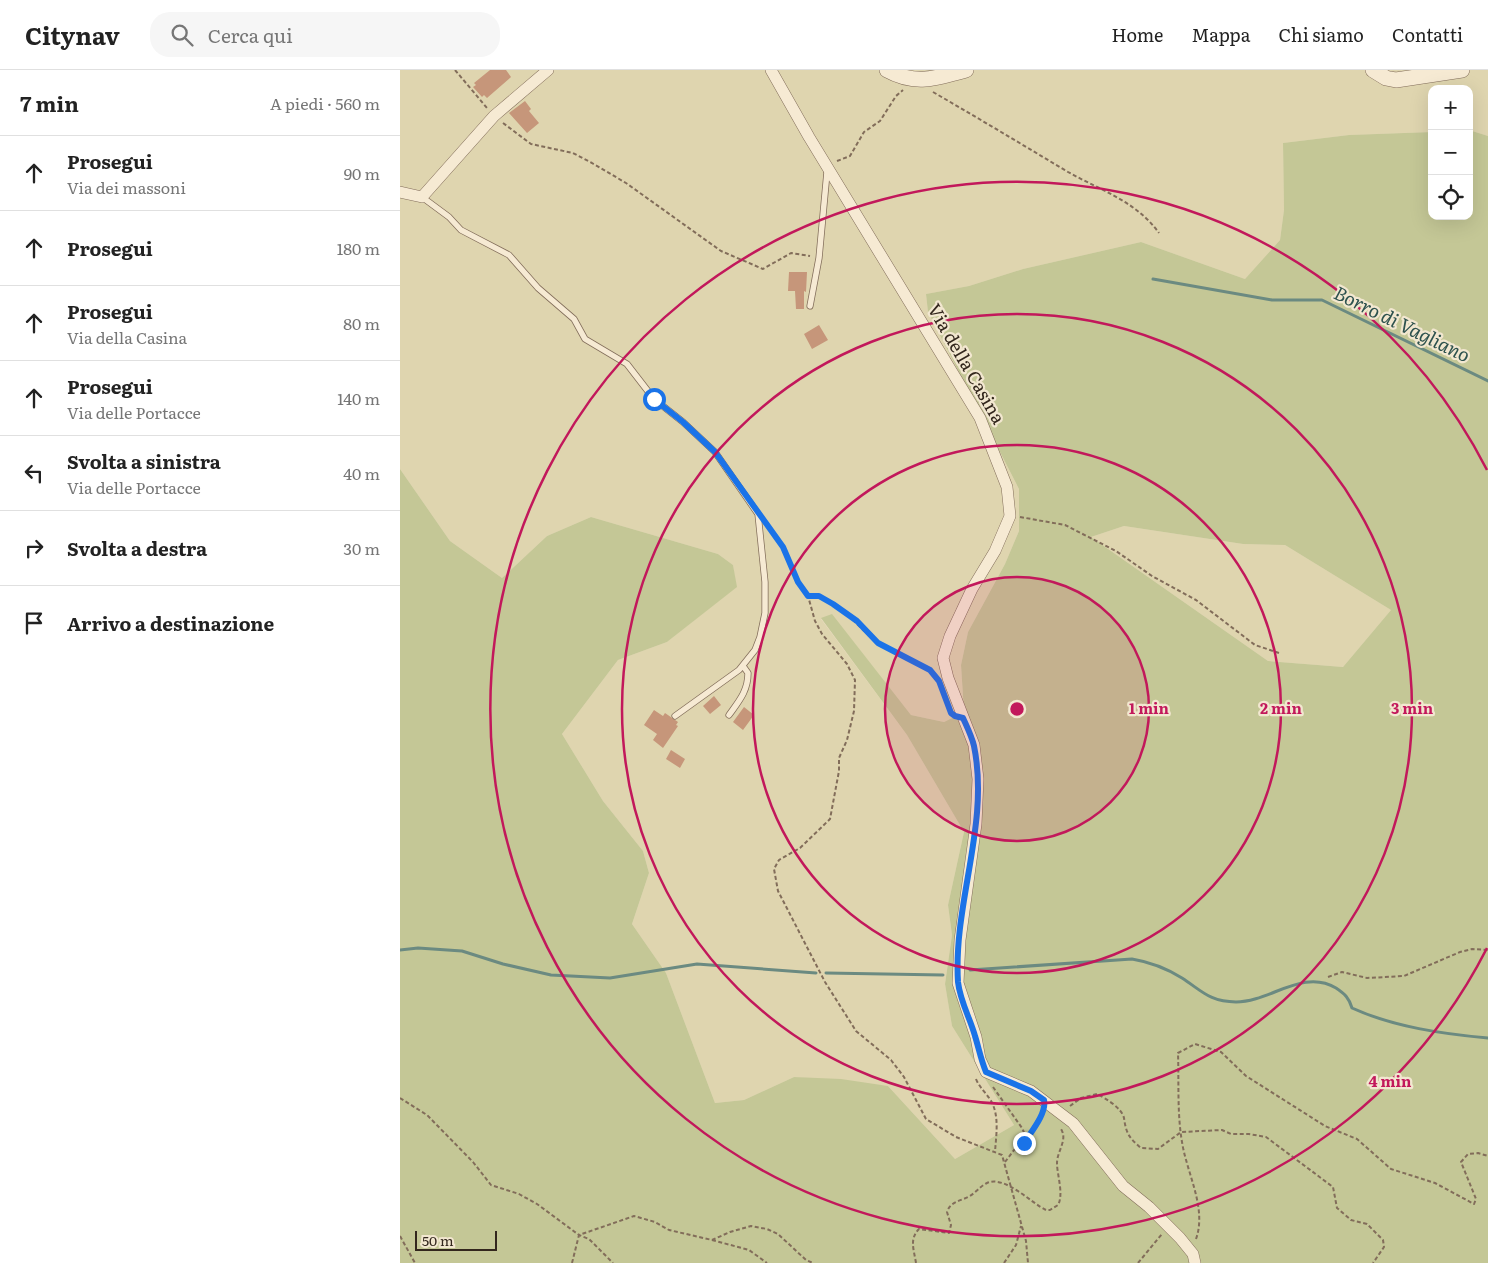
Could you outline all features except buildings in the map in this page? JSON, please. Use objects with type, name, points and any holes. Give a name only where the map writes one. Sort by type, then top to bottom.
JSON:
[{"type":"street","points":[[400,192],[422,197],[494,116],[548,70]]},
{"type":"street","name":"Via della Casina","points":[[770,70],[980,418],[1006,487],[1010,516]]},
{"type":"street","points":[[887,70],[903,79],[931,79],[966,70]]},
{"type":"street","points":[[1373,70],[1386,78],[1396,80],[1462,70]]},
{"type":"street","points":[[1010,516],[995,551],[972,589],[942,658],[974,745],[978,779],[976,824],[972,840],[959,950],[958,983],[976,1036],[980,1059],[989,1074],[1031,1091],[1073,1124],[1123,1186],[1168,1226],[1189,1249],[1195,1263]]},
{"type":"lane","points":[[810,306],[819,258],[828,168]]},
{"type":"lane","points":[[422,197],[461,230],[509,255],[538,288],[574,319],[585,338],[627,364],[654,399],[683,422],[715,452],[758,514],[764,564],[764,618],[760,637],[743,666],[675,716]]},
{"type":"lane","points":[[729,716],[744,694],[746,687],[748,673],[743,666]]},
{"type":"path","points":[[455,70],[494,116],[531,144],[573,153],[592,163],[626,183],[697,235],[734,258],[763,269],[791,253],[819,258]]},
{"type":"path","points":[[828,168],[834,162],[850,156],[864,132],[880,121],[896,96],[906,89]]},
{"type":"path","points":[[928,89],[1071,173],[1118,197],[1150,221],[1158,233]]},
{"type":"path","points":[[758,514],[783,547],[798,582],[808,596],[815,621],[822,634],[847,664],[855,680],[854,711],[847,740],[839,758],[839,771],[830,819],[800,848],[779,860],[774,869],[778,891],[825,982],[856,1032],[891,1060],[904,1077],[926,1119],[977,1147],[1002,1155],[1005,1162],[1006,1175],[1012,1189],[1026,1241],[1028,1263]]},
{"type":"path","points":[[1010,516],[1036,518],[1065,526],[1116,551],[1152,576],[1196,600],[1256,645],[1279,653]]},
{"type":"path","points":[[808,596],[819,596],[833,604],[857,621],[878,643],[930,670],[939,681]]},
{"type":"path","points":[[1328,977],[1342,972],[1367,978],[1404,976],[1460,952],[1472,949],[1488,950]]},
{"type":"path","points":[[1189,1249],[1200,1226],[1198,1202],[1191,1182],[1181,1132],[1178,1053],[1195,1044],[1220,1052],[1246,1076],[1293,1104],[1301,1111],[1340,1134],[1357,1139],[1391,1169],[1435,1183],[1474,1204],[1476,1199],[1461,1162],[1468,1154],[1478,1153],[1488,1156]]},
{"type":"path","points":[[980,1059],[973,1071],[979,1088],[993,1104],[997,1128],[995,1152]]},
{"type":"path","points":[[993,1088],[1006,1102],[1027,1139]]},
{"type":"path","points":[[916,1263],[912,1245],[913,1234],[919,1229],[949,1233],[951,1225],[947,1212],[951,1204],[972,1195],[982,1185],[997,1180],[1024,1194],[1046,1210],[1050,1210],[1058,1205],[1061,1196],[1057,1162],[1063,1132],[1058,1122],[1059,1112],[1081,1098],[1097,1094],[1124,1117],[1124,1130],[1141,1148],[1158,1149],[1181,1132],[1222,1130],[1230,1134],[1266,1137],[1333,1187],[1337,1208],[1351,1220],[1367,1224],[1383,1240],[1384,1247],[1373,1263]]},
{"type":"path","points":[[400,1098],[427,1115],[473,1162],[491,1184],[519,1194],[537,1204],[579,1235],[589,1240],[613,1263]]},
{"type":"path","points":[[1005,1162],[1027,1139],[1042,1114],[1045,1104],[1044,1100]]},
{"type":"path","points":[[579,1235],[634,1216],[655,1222],[669,1230],[749,1250],[767,1263]]},
{"type":"path","points":[[1004,1263],[1016,1245],[1021,1224]]},
{"type":"path","points":[[712,1240],[751,1226],[767,1229],[778,1234],[806,1260],[812,1263]]},
{"type":"path","points":[[1138,1263],[1168,1226]]},
{"type":"path","points":[[572,1263],[579,1235]]},
{"type":"path","points":[[400,1236],[415,1263]]},
{"type":"shaded area","points":[[400,70],[1488,70],[1488,136],[1473,131],[1473,85],[1428,85],[1428,132],[1349,135],[1283,143],[1284,210],[1280,240],[1245,279],[1141,242],[1023,269],[969,286],[926,294],[928,312],[1019,489],[1019,531],[1005,564],[968,632],[961,665],[964,712],[944,722],[911,715],[832,615],[821,619],[907,735],[964,832],[948,905],[952,935],[945,984],[952,1026],[1014,1125],[955,1159],[888,1086],[794,1077],[744,1100],[715,1103],[666,973],[632,924],[649,873],[643,851],[603,801],[562,734],[618,660],[667,642],[736,587],[733,565],[718,554],[591,517],[547,536],[502,578],[450,541],[400,469]]},
{"type":"shaded area","points":[[1124,526],[1243,544],[1285,545],[1391,610],[1343,667],[1268,661],[1091,537]]},
{"type":"green space","points":[[1473,131],[1488,136],[1488,1263],[400,1263],[400,469],[450,541],[502,578],[547,536],[591,517],[718,554],[733,565],[737,587],[667,642],[618,660],[562,734],[603,801],[643,851],[649,873],[632,924],[666,973],[715,1103],[744,1100],[794,1077],[841,1079],[888,1086],[955,1159],[1014,1125],[952,1026],[945,984],[952,935],[948,905],[964,832],[907,735],[821,618],[832,614],[911,715],[944,722],[964,712],[961,665],[968,632],[1005,564],[1019,531],[1019,489],[928,312],[926,294],[969,286],[1023,269],[1141,242],[1245,279],[1280,240],[1284,210],[1283,143],[1349,135],[1428,132],[1428,220],[1473,220]],"holes":[[[1124,526],[1243,544],[1285,545],[1391,610],[1343,667],[1268,661],[1091,537]]]},
{"type":"waterway","name":"Borro di Vagliano","points":[[1153,279],[1272,300],[1322,300],[1488,381]]},
{"type":"waterway","points":[[400,950],[418,948],[462,951],[503,964],[551,975],[610,978],[697,964],[816,973]]},
{"type":"waterway","points":[[970,970],[1132,959],[1170,971],[1207,995],[1227,1002],[1249,1001],[1299,984],[1311,982],[1324,983],[1344,994],[1352,1008],[1368,1015],[1419,1029],[1488,1038]]},
{"type":"waterway","points":[[826,973],[943,975]]},
{"type":"route","points":[[654,399],[683,422],[715,452],[783,547],[798,582],[808,596],[819,596],[833,604],[857,621],[878,643],[930,670],[939,681],[951,713],[963,718],[974,745],[978,779],[976,824],[967,877],[958,960],[958,983],[976,1036],[980,1059],[986,1072],[1031,1091],[1044,1100],[1045,1104],[1042,1114],[1024,1143]]}]
